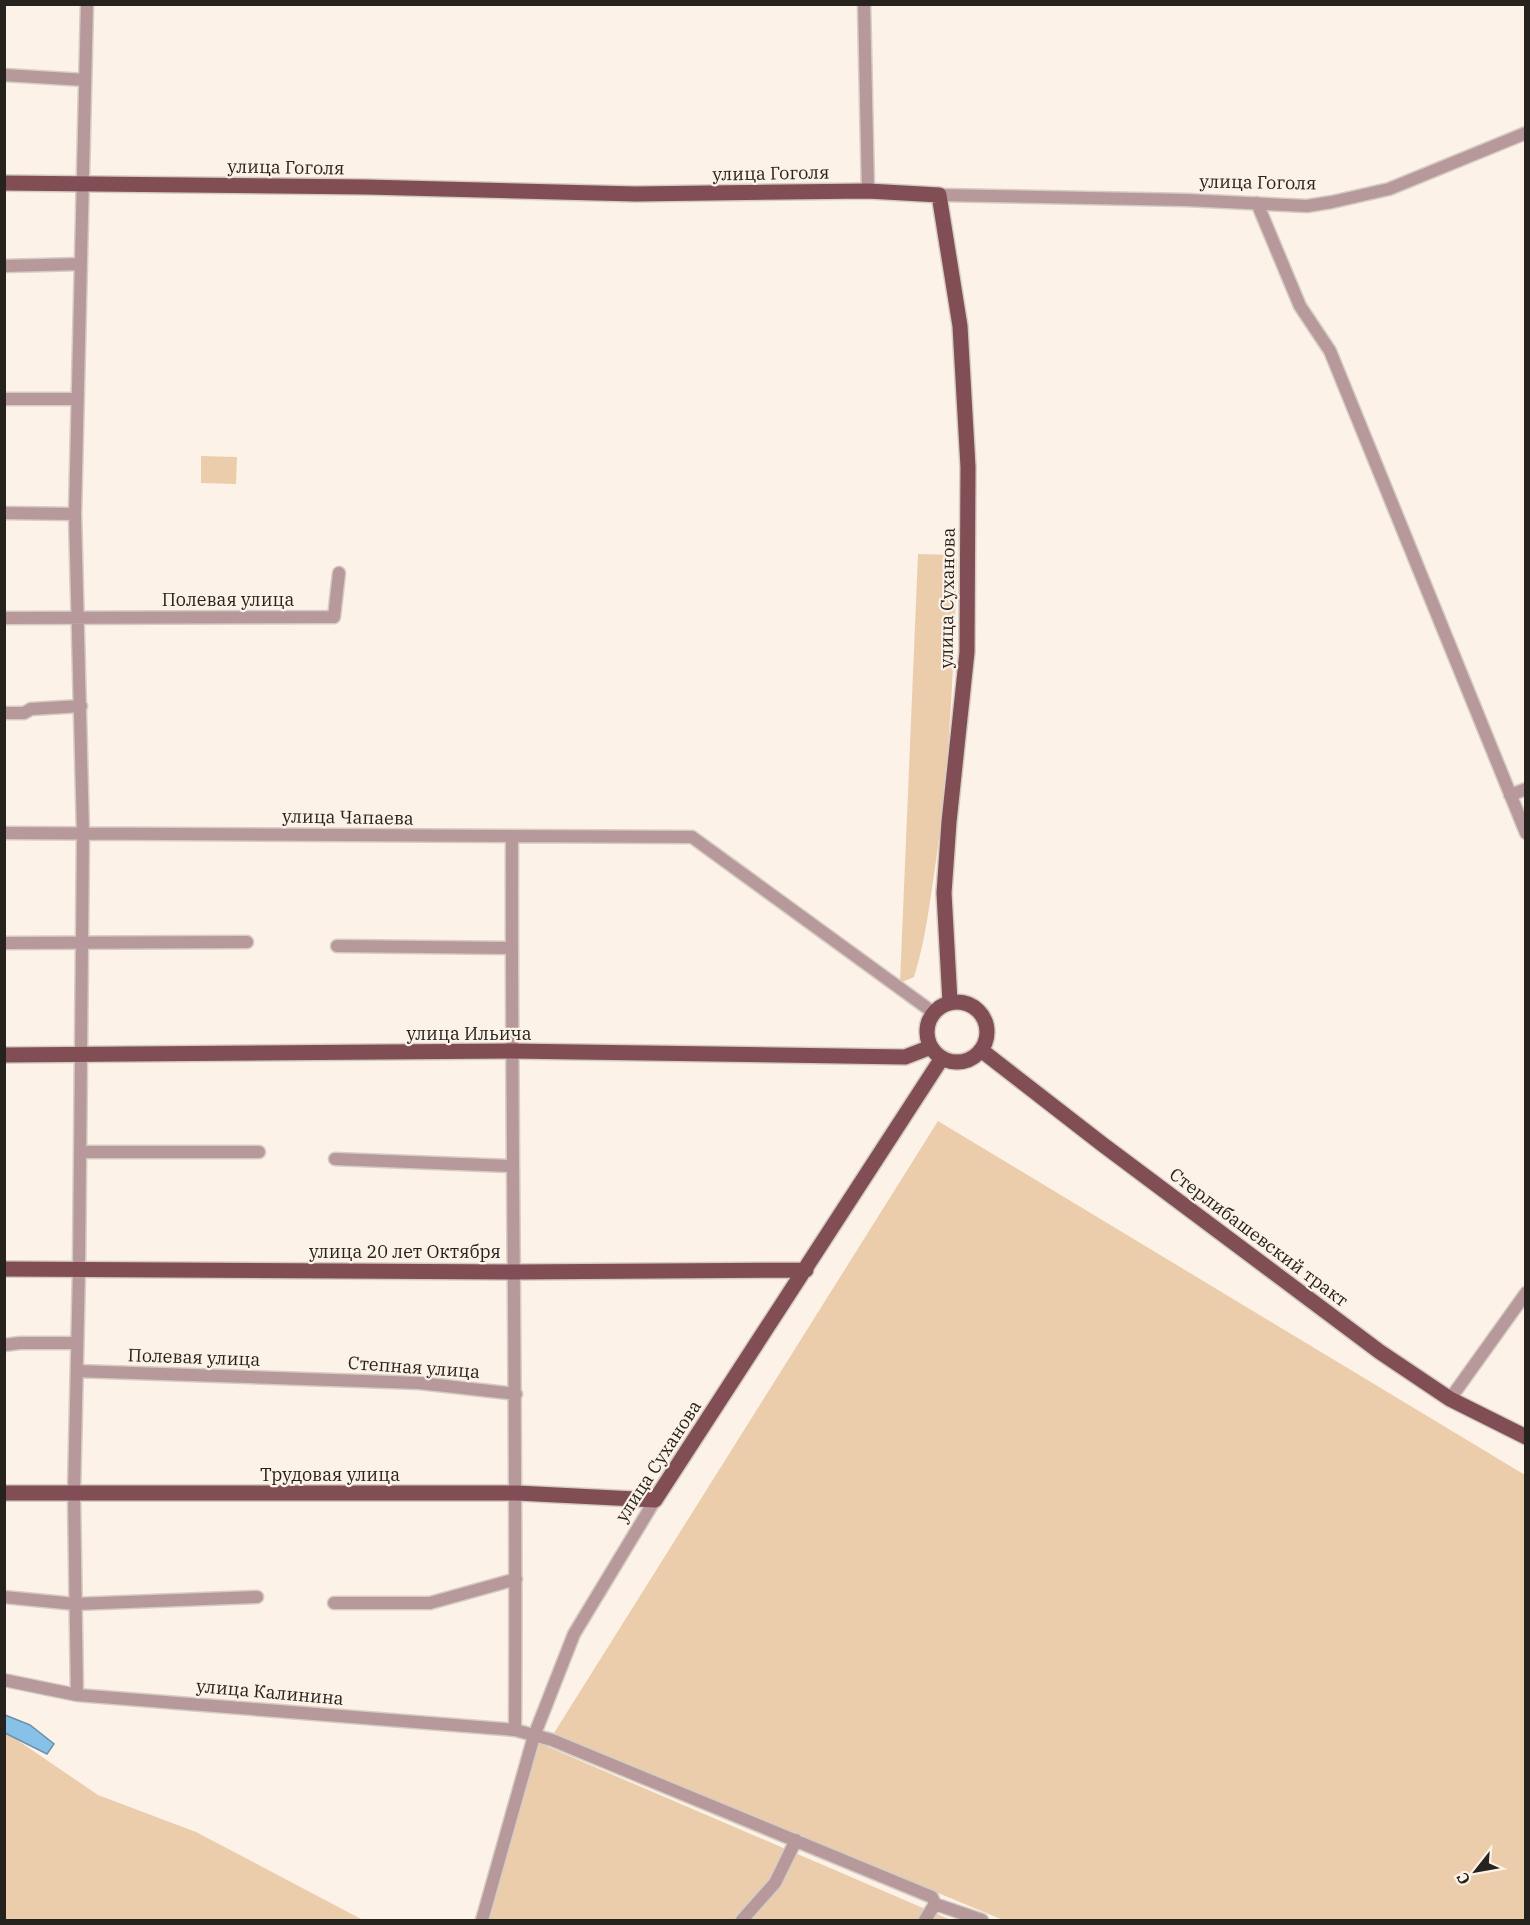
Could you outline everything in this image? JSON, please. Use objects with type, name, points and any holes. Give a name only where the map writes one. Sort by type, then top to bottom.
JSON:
[{"type":"main road","name":"улица Гоголя","points":[[4,183],[366,187],[636,194],[868,191],[939,195]]},
{"type":"main road","name":"улица Суханова","points":[[939,195],[960,326],[968,467],[967,652],[944,893],[950,1002]]},
{"type":"main road","points":[[950,1002],[970,1004],[979,1010],[984,1018],[987,1038],[981,1050],[969,1060],[959,1062],[936,1053],[927,1031],[934,1012],[950,1002]]},
{"type":"main road","name":"Стерлибашевский тракт","points":[[981,1050],[1371,1345],[1450,1399],[1526,1437]]},
{"type":"main road","name":"улица Ильича","points":[[4,1055],[511,1052],[905,1057],[936,1053]]},
{"type":"main road","name":"улица Суханова","points":[[656,1500],[806,1270],[936,1053]]},
{"type":"main road","name":"улица 20 лет Октября","points":[[4,1269],[514,1272],[806,1270]]},
{"type":"main road","name":"Трудовая улица","points":[[4,1493],[517,1493],[656,1500]]},
{"type":"street","points":[[77,1695],[74,1494],[79,1269],[83,833],[75,514],[87,4]]},
{"type":"street","points":[[864,4],[868,191]]},
{"type":"street","points":[[4,75],[85,80]]},
{"type":"street","name":"улица Гоголя","points":[[939,195],[1307,206],[1389,189],[1526,133]]},
{"type":"street","points":[[1257,203],[1300,306],[1330,351],[1526,833]]},
{"type":"street","points":[[4,266],[80,264]]},
{"type":"street","points":[[4,399],[77,399]]},
{"type":"street","points":[[4,513],[75,514]]},
{"type":"street","name":"Полевая улица","points":[[79,618],[334,617],[339,573]]},
{"type":"street","points":[[4,618],[79,618]]},
{"type":"street","points":[[4,713],[24,713],[32,710],[81,706]]},
{"type":"street","points":[[1510,795],[1526,789]]},
{"type":"street","name":"улица Чапаева","points":[[4,833],[692,837],[934,1012]]},
{"type":"street","points":[[512,837],[511,1052],[517,1493],[514,1730]]},
{"type":"street","points":[[4,943],[247,942]]},
{"type":"street","points":[[337,946],[512,948]]},
{"type":"street","points":[[80,1152],[259,1152]]},
{"type":"street","points":[[335,1159],[513,1166]]},
{"type":"street","points":[[1450,1399],[1526,1293]]},
{"type":"street","points":[[4,1345],[77,1342]]},
{"type":"street","name":"Полевая улица","points":[[77,1371],[310,1380]]},
{"type":"street","name":"Степная улица","points":[[310,1380],[419,1383],[516,1394]]},
{"type":"street","name":"улица Суханова","points":[[482,1920],[534,1736],[574,1634],[656,1500]]},
{"type":"street","points":[[334,1603],[430,1603],[516,1579]]},
{"type":"street","points":[[4,1597],[75,1604],[257,1597]]},
{"type":"street","name":"улица Калинина","points":[[4,1680],[77,1695],[514,1730],[552,1740],[932,1897],[935,1904],[982,1920]]},
{"type":"street","points":[[742,1920],[776,1883],[796,1840]]},
{"type":"street","points":[[925,1920],[935,1904]]},
{"type":"shaded area","points":[[201,456],[237,457],[236,484],[201,483]]},
{"type":"shaded area","points":[[918,554],[954,555],[957,559],[951,710],[941,823],[922,948],[914,977],[900,983]]},
{"type":"shaded area","points":[[938,1121],[1525,1475],[1525,1920],[1003,1920],[554,1733]]},
{"type":"shaded area","points":[[4,1731],[98,1795],[196,1832],[363,1920],[5,1920]]},
{"type":"shaded area","points":[[539,1743],[951,1920],[489,1920]]},
{"type":"water","points":[[5,1715],[30,1725],[54,1744],[47,1754],[5,1733]]}]
